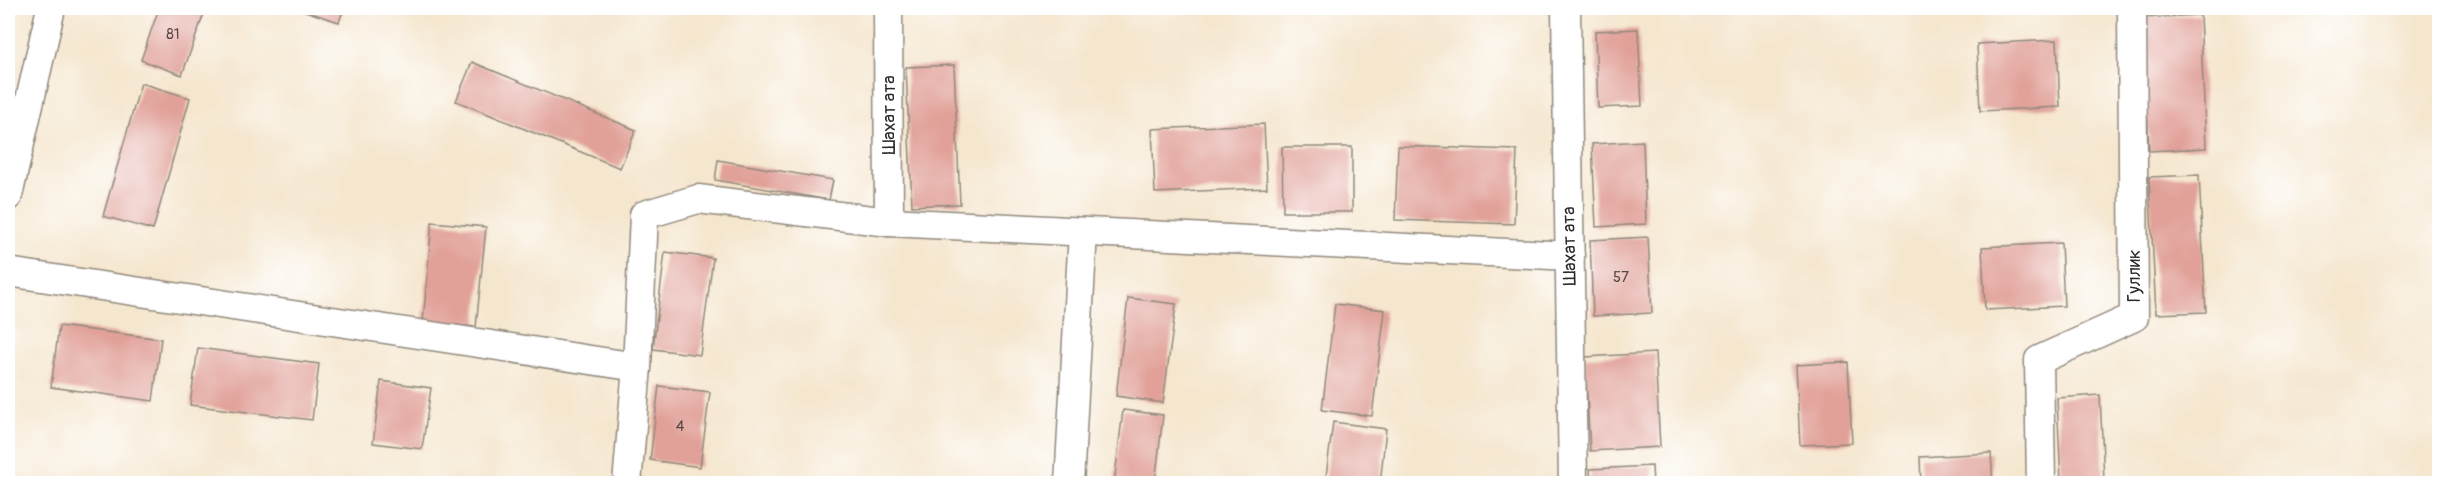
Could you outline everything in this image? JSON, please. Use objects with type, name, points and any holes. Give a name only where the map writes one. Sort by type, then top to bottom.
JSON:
[{"type":"street","points":[[8,196],[51,8]]},
{"type":"street","name":"Шахат ата","points":[[888,8],[889,222]]},
{"type":"street","name":"Шахат ата","points":[[1566,8],[1573,483]]},
{"type":"street","name":"Гуллик","points":[[2041,483],[2039,360],[2134,317],[2132,8]]},
{"type":"street","points":[[627,483],[637,367],[644,215],[698,199],[889,222],[1570,256]]},
{"type":"street","points":[[1069,483],[1083,232]]},
{"type":"street","points":[[8,272],[637,367]]},
{"type":"building","points":[[159,8],[206,8],[182,75],[141,60]]},
{"type":"building","points":[[296,8],[344,8],[339,22]]},
{"type":"building","points":[[2200,15],[2206,148],[2149,151],[2143,18]]},
{"type":"building","points":[[1638,29],[1642,106],[1598,108],[1595,31]]},
{"type":"building","points":[[2057,40],[2060,107],[1980,111],[1977,44]]},
{"type":"building","points":[[472,62],[636,130],[620,168],[456,101]]},
{"type":"building","points":[[954,65],[960,204],[912,206],[906,67]]},
{"type":"building","points":[[141,83],[190,98],[153,230],[103,216]]},
{"type":"building","points":[[1264,124],[1267,188],[1155,193],[1152,129]]},
{"type":"building","points":[[1643,141],[1646,224],[1596,227],[1592,144]]},
{"type":"building","points":[[1398,146],[1517,150],[1514,224],[1395,220]]},
{"type":"building","points":[[1282,147],[1352,147],[1352,212],[1283,212]]},
{"type":"building","points":[[718,160],[833,180],[829,200],[715,180]]},
{"type":"building","points":[[2199,175],[2206,312],[2156,314],[2149,177]]},
{"type":"building","points":[[432,222],[486,227],[476,327],[423,322]]},
{"type":"building","points":[[1648,237],[1652,313],[1593,316],[1590,240]]},
{"type":"building","points":[[2061,243],[2064,306],[1985,310],[1982,247]]},
{"type":"building","points":[[665,252],[713,258],[700,355],[653,349]]},
{"type":"building","points":[[1128,298],[1176,304],[1163,403],[1116,396]]},
{"type":"building","points":[[1335,304],[1385,310],[1372,416],[1322,410]]},
{"type":"building","points":[[59,326],[161,339],[153,401],[51,387]]},
{"type":"building","points":[[198,348],[319,364],[312,420],[190,405]]},
{"type":"building","points":[[1655,353],[1660,447],[1590,451],[1585,357]]},
{"type":"building","points":[[1848,362],[1852,443],[1800,445],[1796,365]]},
{"type":"building","points":[[381,381],[431,388],[422,449],[373,443]]},
{"type":"building","points":[[659,386],[710,392],[700,467],[650,460]]},
{"type":"building","points":[[2100,395],[2104,480],[2061,482],[2057,398]]},
{"type":"building","points":[[1123,410],[1163,415],[1155,484],[1114,484]]},
{"type":"building","points":[[1333,422],[1386,429],[1380,484],[1325,484]]},
{"type":"building","points":[[1991,453],[1993,484],[1921,484],[1920,457]]},
{"type":"building","points":[[1652,466],[1653,484],[1591,484],[1590,469]]}]
